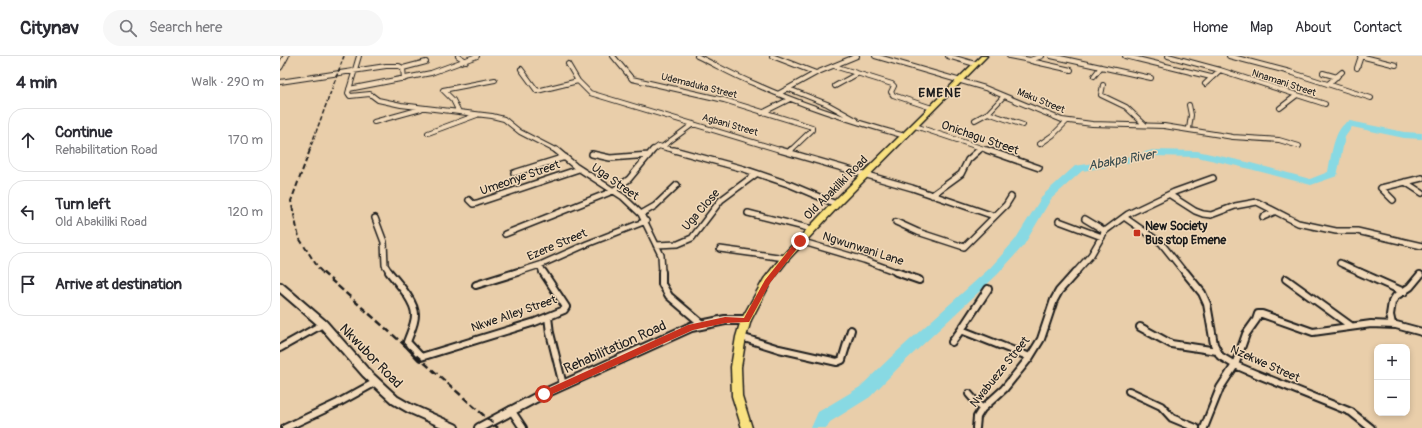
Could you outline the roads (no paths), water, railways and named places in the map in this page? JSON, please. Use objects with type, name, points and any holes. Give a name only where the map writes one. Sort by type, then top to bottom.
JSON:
[{"type":"main road","name":"Old Abakiliki Road","points":[[747,428],[737,396],[736,367],[741,337],[746,320],[767,281],[800,241],[865,174],[906,136],[982,56]]},
{"type":"street","points":[[280,67],[286,56]]},
{"type":"street","points":[[359,56],[349,89],[404,79],[445,69],[477,56]]},
{"type":"street","points":[[458,56],[466,61]]},
{"type":"street","name":"Udemaduka Street","points":[[613,56],[626,74],[632,79],[724,100],[762,113],[812,127],[812,130],[789,152]]},
{"type":"street","points":[[698,56],[745,80],[790,99],[842,118],[906,136]]},
{"type":"street","points":[[772,56],[816,73]]},
{"type":"street","points":[[778,58],[784,56]]},
{"type":"street","points":[[778,94],[816,73],[857,56]]},
{"type":"street","name":"Maku Street","points":[[875,56],[985,88],[1044,114],[1067,121],[1105,124],[1144,124],[1189,129],[1234,137],[1279,140],[1299,146]]},
{"type":"street","points":[[948,56],[975,64]]},
{"type":"street","points":[[1009,56],[1071,70]]},
{"type":"street","points":[[1031,61],[1042,56]]},
{"type":"street","points":[[1051,56],[1151,78]]},
{"type":"street","points":[[1125,56],[1211,77]]},
{"type":"street","name":"Nnamani Street","points":[[1168,56],[1220,70],[1326,104]]},
{"type":"street","points":[[1229,56],[1290,72],[1370,98]]},
{"type":"street","points":[[1357,68],[1360,56],[1396,65]]},
{"type":"street","points":[[280,82],[386,66],[399,66],[403,68],[426,62]]},
{"type":"street","points":[[521,69],[529,82],[539,91],[578,81],[568,64]]},
{"type":"street","points":[[834,66],[892,84],[894,86],[891,92],[893,95],[932,108]]},
{"type":"street","points":[[1094,76],[1101,67]]},
{"type":"street","points":[[403,68],[404,79]]},
{"type":"street","points":[[1205,84],[1220,70]]},
{"type":"street","points":[[1328,84],[1342,72]]},
{"type":"street","points":[[1323,73],[1337,77]]},
{"type":"street","points":[[835,86],[857,74]]},
{"type":"street","points":[[459,112],[453,100],[443,90],[495,80]]},
{"type":"street","name":"Agbani Street","points":[[578,81],[590,93],[655,114],[789,152],[832,166],[865,174],[994,216]]},
{"type":"street","points":[[1103,85],[1101,95],[1130,110],[1144,124]]},
{"type":"street","name":"Uga Street","points":[[349,89],[348,95],[350,96],[370,94],[378,100],[386,102],[504,119],[520,132],[557,151],[579,169],[623,197],[641,214],[646,221],[661,255],[662,284],[669,296],[702,324]]},
{"type":"street","points":[[789,89],[827,104],[858,122]]},
{"type":"street","points":[[1280,108],[1297,95]]},
{"type":"street","points":[[975,120],[988,113],[1004,96]]},
{"type":"street","points":[[762,113],[790,99]]},
{"type":"street","points":[[1189,105],[1191,115],[1189,129]]},
{"type":"street","points":[[374,122],[425,108]]},
{"type":"street","points":[[988,113],[1023,126]]},
{"type":"street","points":[[428,133],[480,115]]},
{"type":"street","points":[[1040,144],[1054,135],[1067,121]]},
{"type":"street","points":[[662,147],[693,124]]},
{"type":"street","name":"Onichagu Street","points":[[915,126],[1039,168]]},
{"type":"street","points":[[505,234],[613,191],[639,169],[657,147],[662,147],[791,185],[836,204]]},
{"type":"street","points":[[932,195],[961,174],[968,160],[981,149]]},
{"type":"street","points":[[592,154],[610,158],[649,155]]},
{"type":"street","points":[[514,173],[565,157]]},
{"type":"street","name":"Umeonye Street","points":[[469,200],[473,204],[478,204],[579,169]]},
{"type":"street","name":"Uga Close","points":[[656,245],[678,244],[692,238],[721,200],[756,174]]},
{"type":"street","name":"Nwabueze Street","points":[[976,428],[977,418],[982,409],[1004,389],[1030,357],[1041,339],[1050,311],[1059,291],[1091,254],[1104,234],[1124,217],[1170,194],[1213,178]]},
{"type":"street","points":[[1393,200],[1381,188],[1422,178]]},
{"type":"street","points":[[1405,182],[1422,193]]},
{"type":"street","points":[[641,214],[656,206],[677,184]]},
{"type":"street","points":[[1170,194],[1203,214],[1211,215],[1235,206],[1257,202],[1298,223],[1313,227],[1357,231],[1422,246]]},
{"type":"street","points":[[896,222],[918,232],[964,247],[1006,205],[1011,197]]},
{"type":"street","points":[[1263,218],[1274,212]]},
{"type":"street","points":[[748,213],[812,229]]},
{"type":"street","name":"Nzekwe Street","points":[[1124,217],[1161,243],[1202,293],[1207,304],[1214,344],[1220,356],[1235,365],[1343,409],[1358,417],[1371,428]]},
{"type":"street","name":"Nkwe Alley Street","points":[[375,218],[385,245],[386,256],[383,263],[415,312],[412,330],[407,342],[421,357],[548,317],[564,310],[566,306],[544,274],[540,265]]},
{"type":"street","points":[[1086,219],[1104,234]]},
{"type":"street","name":"Ezere Street","points":[[476,285],[540,265],[587,244],[646,221]]},
{"type":"street","points":[[1059,221],[1104,234]]},
{"type":"street","name":"Ngwunwani Lane","points":[[800,241],[864,260],[919,280]]},
{"type":"street","points":[[720,248],[785,258]]},
{"type":"street","points":[[1340,263],[1404,292]]},
{"type":"street","points":[[1392,324],[1390,315],[1392,302],[1396,296],[1404,292],[1420,275]]},
{"type":"street","points":[[1286,279],[1351,326]]},
{"type":"street","name":"Nkwubor Road","points":[[280,287],[323,324],[366,373],[395,400],[409,408],[454,428]]},
{"type":"street","points":[[952,342],[988,289]]},
{"type":"street","points":[[1204,428],[1220,388],[1235,365],[1246,334],[1260,314],[1313,332],[1374,323],[1392,324],[1422,332]]},
{"type":"street","points":[[548,317],[550,333],[563,385]]},
{"type":"street","name":"Rehabilitation Road","points":[[479,428],[511,410],[563,385],[683,331],[702,324],[725,320],[746,320]]},
{"type":"street","points":[[280,348],[323,324]]},
{"type":"street","points":[[1140,327],[1175,345],[1217,351]]},
{"type":"street","points":[[741,337],[779,349],[837,362],[842,360],[850,330]]},
{"type":"street","points":[[960,330],[1030,357]]},
{"type":"street","points":[[285,428],[338,403],[376,382]]},
{"type":"street","points":[[1129,391],[1161,406],[1172,418],[1196,428]]},
{"type":"street","points":[[969,394],[982,409]]},
{"type":"street","points":[[511,410],[523,428]]},
{"type":"waterway","name":"Abakpa River","points":[[819,428],[824,417],[865,392],[896,361],[994,271],[1020,242],[1047,197],[1079,168],[1119,162],[1153,153],[1197,154],[1247,165],[1311,182],[1333,174],[1340,137],[1350,124],[1404,135],[1422,136]]},
{"type":"railway","points":[[309,151],[344,56]]},
{"type":"railway","points":[[310,150],[291,201],[299,238],[322,272]]},
{"type":"railway","points":[[322,272],[498,428]]},
{"type":"place","name":"New Society Bus stop Emene","points":[[1137,233]]},
{"type":"district","name":"EMENE","points":[[940,93]]}]
